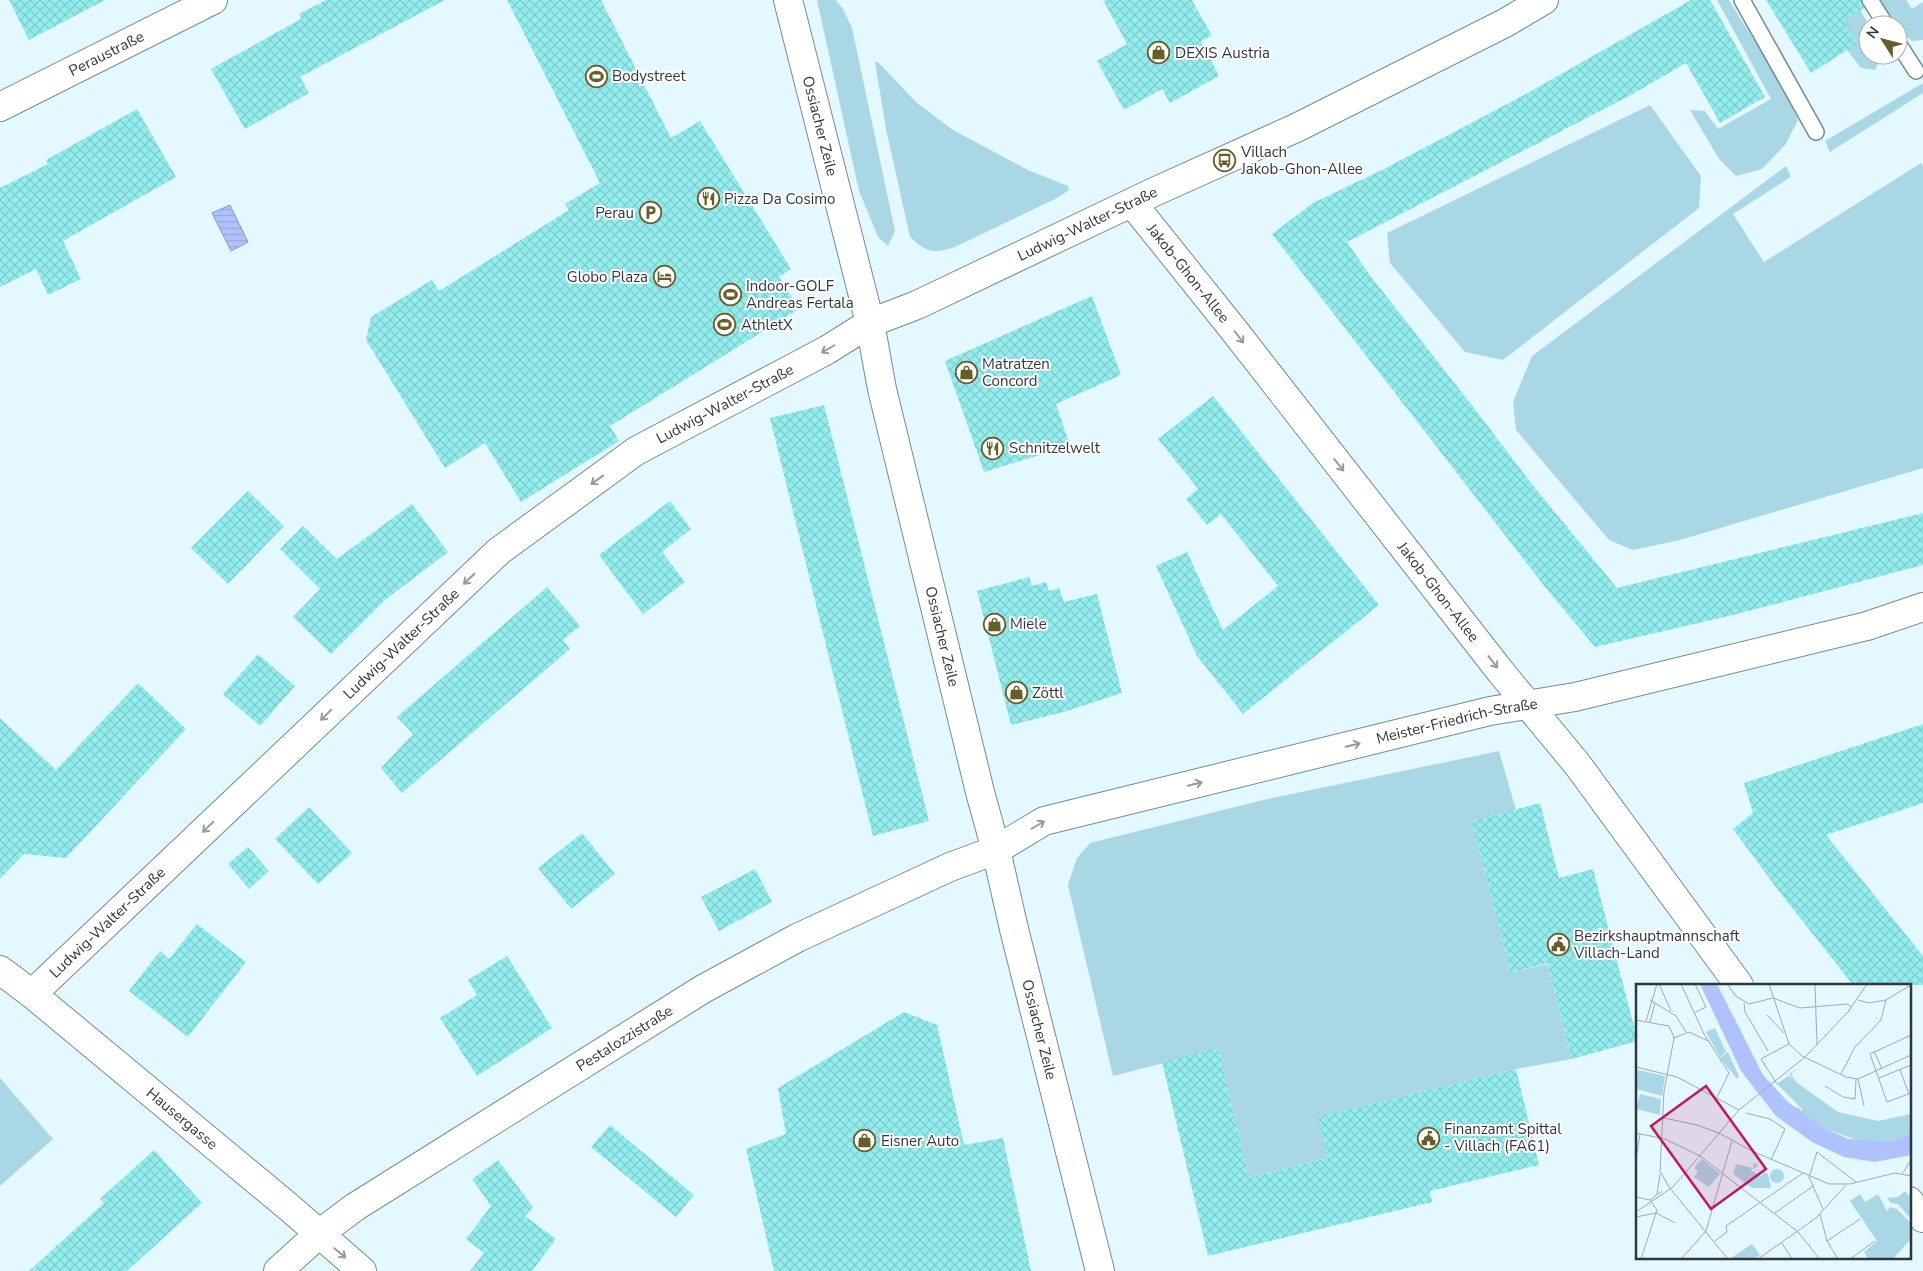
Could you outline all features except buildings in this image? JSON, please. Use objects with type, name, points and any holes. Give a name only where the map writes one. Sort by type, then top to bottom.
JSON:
[{"type":"street","name":"Peraustraße","points":[[0,107],[213,0]]},
{"type":"street","name":"Ossiacher Zeile","points":[[788,0],[870,323],[884,398],[1100,1271]]},
{"type":"street","name":"Ludwig-Walter-Straße","points":[[32,994],[499,551],[636,451],[827,350],[870,323],[917,305],[1296,128],[1505,23],[1544,0]]},
{"type":"street","name":"Jakob-Ghon-Allee","points":[[1132,203],[1233,329],[1500,672],[1577,764],[1738,984]]},
{"type":"street","name":"Meister-Friedrich-Straße","points":[[996,850],[1044,821],[1490,711],[1575,697],[1867,626],[1923,607]]},
{"type":"street","name":"Pestalozzistraße","points":[[278,1271],[318,1234],[355,1207],[703,989],[797,938],[950,867],[996,850]]},
{"type":"street","name":"Hausergasse","points":[[0,970],[32,994],[291,1209],[362,1271]]},
{"type":"street","points":[[1910,1202],[1923,1218]]},
{"type":"lane","points":[[1742,0],[1816,132]]},
{"type":"lane","points":[[1870,0],[1880,15]]},
{"type":"lane","points":[[1908,59],[1916,71]]},
{"type":"shaded area","points":[[817,0],[836,0],[843,9],[852,28],[895,231],[888,246],[878,237],[859,191]]},
{"type":"shaded area","points":[[1717,0],[1729,0],[1785,90],[1798,120],[1785,145],[1762,169],[1736,176],[1719,159],[1690,110],[1705,111],[1718,129],[1771,99]]},
{"type":"shaded area","points":[[1877,0],[1906,0],[1912,9],[1923,2],[1923,40],[1912,41],[1908,38],[1908,15],[1887,15]]},
{"type":"shaded area","points":[[1860,10],[1863,15],[1858,15],[1858,64],[1847,50],[1843,21]]},
{"type":"shaded area","points":[[875,62],[878,62],[917,103],[953,130],[1028,170],[1068,186],[1069,190],[1059,197],[955,247],[941,251],[931,251],[921,246],[910,237],[886,129]]},
{"type":"shaded area","points":[[1859,65],[1877,65],[1875,70],[1861,68]]},
{"type":"shaded area","points":[[1923,83],[1923,93],[1830,152],[1825,141]]},
{"type":"shaded area","points":[[1650,105],[1701,176],[1699,208],[1503,360],[1465,352],[1390,263],[1387,233]]},
{"type":"shaded area","points":[[1921,163],[1923,166],[1923,468],[1680,540],[1633,550],[1609,540],[1516,430],[1513,402],[1532,356],[1786,166],[1791,177],[1733,214],[1764,262]]},
{"type":"shaded area","points":[[1499,751],[1516,810],[1472,821],[1511,973],[1547,964],[1572,1059],[1516,1069],[1319,1117],[1328,1158],[1249,1178],[1218,1049],[1113,1076],[1068,885],[1077,858],[1090,843],[1263,800]]},
{"type":"shaded area","points":[[0,1078],[53,1139],[0,1186]]},
{"type":"water","points":[[230,205],[248,242],[231,251],[212,213]]},
{"type":"place","name":"DEXIS Austria","points":[[1159,53]]},
{"type":"place","name":"Bodystreet","points":[[596,76]]},
{"type":"place","name":"Villach Jakob-Ghon-Allee","points":[[1225,161]]},
{"type":"place","name":"Pizza Da Cosimo","points":[[708,199]]},
{"type":"place","name":"Perau","points":[[650,213]]},
{"type":"place","name":"Globo Plaza","points":[[664,277]]},
{"type":"place","name":"Indoor-GOLF Andreas Fertala","points":[[730,295]]},
{"type":"place","name":"AthletX","points":[[725,325]]},
{"type":"place","name":"Matratzen Concord","points":[[966,373]]},
{"type":"place","name":"Schnitzelwelt","points":[[993,448]]},
{"type":"place","name":"Miele","points":[[994,624]]},
{"type":"place","name":"Zöttl","points":[[1016,693]]},
{"type":"place","name":"Bezirkshauptmannschaft Villach-Land","points":[[1558,945]]},
{"type":"place","name":"Finanzamt Spittal - Villach (FA61)","points":[[1428,1138]]},
{"type":"place","name":"Eisner Auto","points":[[865,1141]]}]
